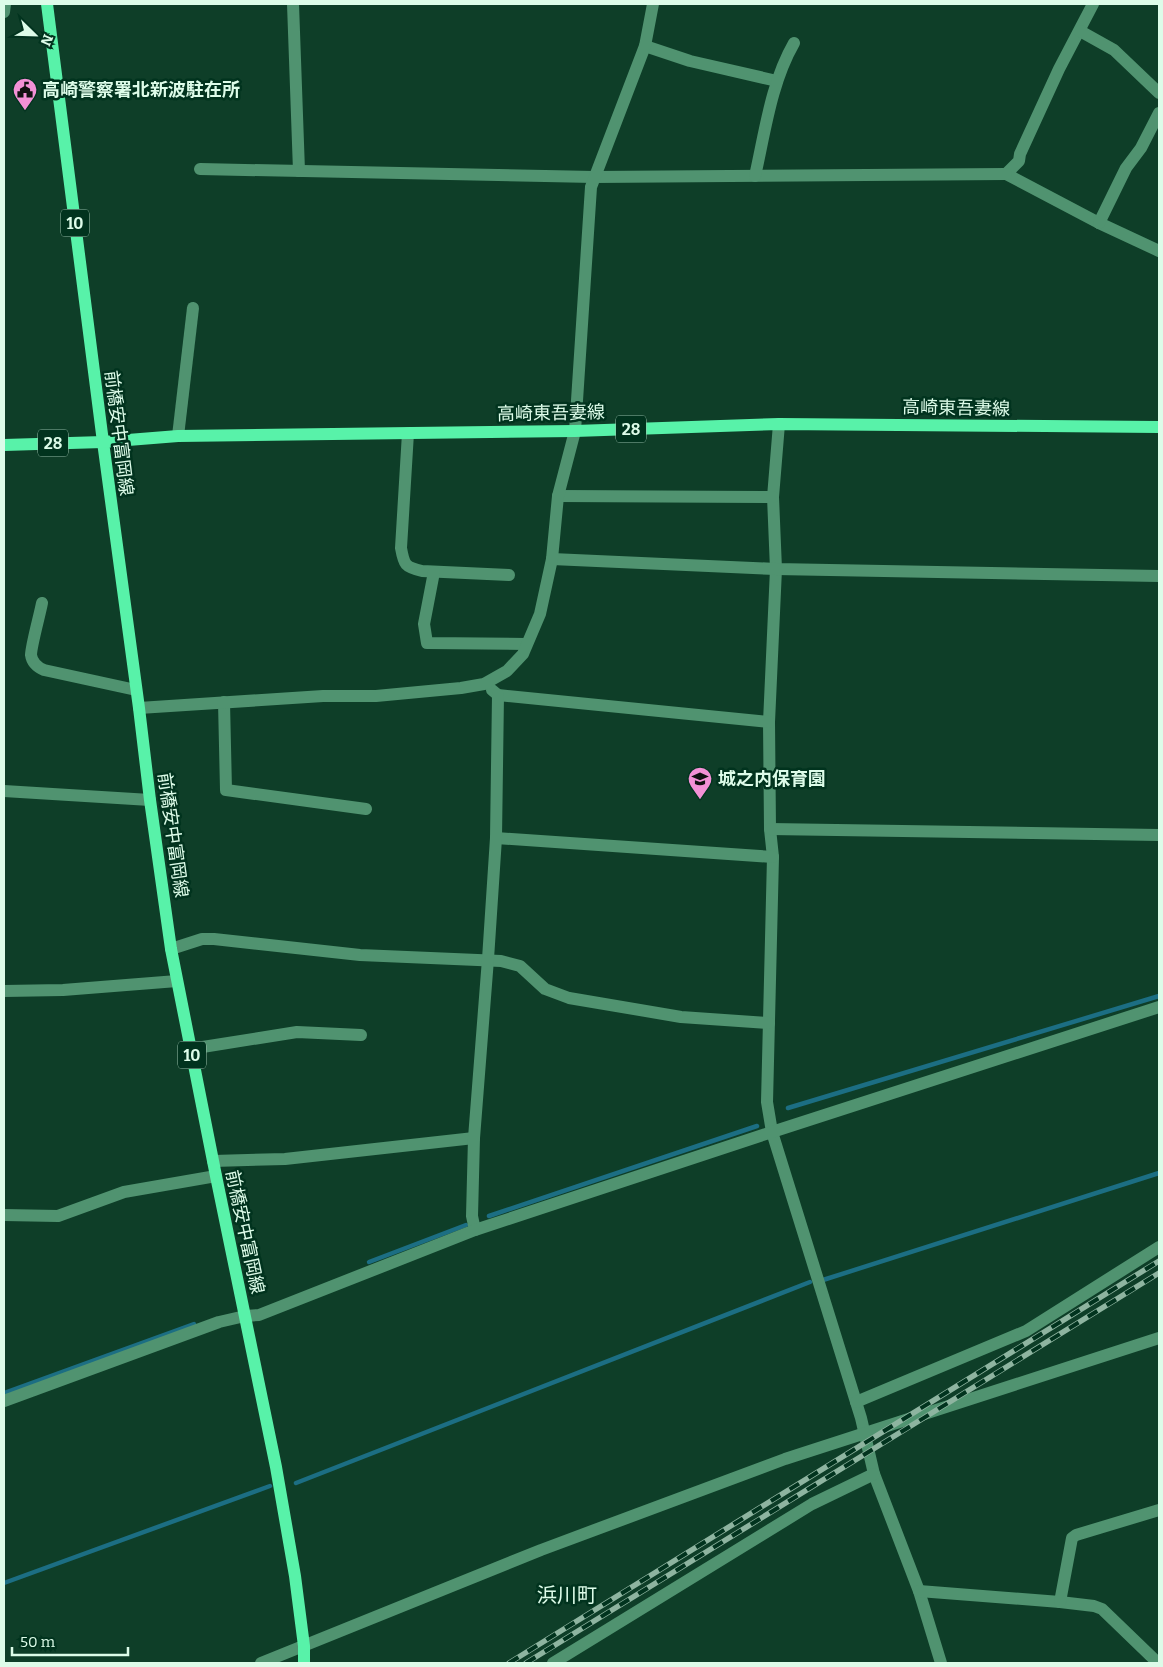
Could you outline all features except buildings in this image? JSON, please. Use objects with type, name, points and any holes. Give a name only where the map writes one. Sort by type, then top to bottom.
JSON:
[{"type":"main road","name":"前橋安中富岡線","points":[[47,4],[171,949],[286,1521],[304,1646],[304,1663]]},
{"type":"main road","name":"高崎東吾妻線","points":[[4,445],[103,442],[178,436],[575,431],[779,424],[1159,427]]},
{"type":"street","points":[[4,12],[5,4]]},
{"type":"street","points":[[293,4],[299,171]]},
{"type":"street","points":[[139,708],[323,696],[376,696],[461,688],[484,684],[507,670],[523,654],[540,614],[552,559],[558,496],[575,431],[594,177],[645,46],[653,4]]},
{"type":"street","points":[[1006,174],[1018,161],[1059,69],[1093,4]]},
{"type":"street","points":[[1080,31],[1114,50],[1159,93]]},
{"type":"street","points":[[755,176],[778,81],[784,61],[794,43]]},
{"type":"street","points":[[645,46],[690,61],[778,81]]},
{"type":"street","points":[[1099,223],[1126,168],[1141,148],[1159,113]]},
{"type":"street","points":[[200,169],[594,177],[1006,174],[1099,223],[1159,251]]},
{"type":"street","points":[[178,436],[193,308]]},
{"type":"street","points":[[779,424],[773,497],[776,569],[769,722],[770,829],[773,857],[767,1102],[772,1132],[856,1402],[874,1474],[919,1590],[941,1663]]},
{"type":"street","points":[[408,433],[401,548],[403,562],[409,568],[434,572],[509,575]]},
{"type":"street","points":[[558,496],[773,497]]},
{"type":"street","points":[[552,559],[776,569],[1159,576]]},
{"type":"street","points":[[434,572],[424,624],[427,643],[526,644]]},
{"type":"street","points":[[42,603],[31,654],[34,663],[38,667],[44,670],[136,690]]},
{"type":"street","points":[[484,684],[498,695],[769,722]]},
{"type":"street","points":[[475,1230],[472,1216],[474,1138],[496,838],[498,695]]},
{"type":"street","points":[[224,702],[226,790],[366,809]]},
{"type":"street","points":[[4,792],[150,800]]},
{"type":"street","points":[[770,829],[1159,835]]},
{"type":"street","points":[[496,838],[773,857]]},
{"type":"street","points":[[171,949],[202,939],[208,939],[360,955],[501,960],[520,966],[545,989],[569,998],[681,1017],[769,1023]]},
{"type":"street","points":[[4,991],[63,990],[177,981]]},
{"type":"street","points":[[4,1401],[219,1322],[259,1315],[475,1230],[1159,1007]]},
{"type":"street","points":[[190,1049],[297,1032],[361,1035]]},
{"type":"street","points":[[213,1161],[285,1159],[474,1138]]},
{"type":"street","points":[[4,1215],[58,1216],[124,1192],[216,1176]]},
{"type":"street","points":[[856,1402],[1026,1331],[1159,1247]]},
{"type":"street","points":[[261,1663],[541,1550],[785,1459],[1159,1338]]},
{"type":"street","points":[[553,1663],[812,1504],[874,1474]]},
{"type":"street","points":[[1060,1602],[1072,1538],[1076,1535],[1159,1510]]},
{"type":"street","points":[[919,1590],[1094,1606],[1102,1609],[1158,1663]]},
{"type":"waterway","points":[[788,1108],[1159,996]]},
{"type":"waterway","points":[[489,1216],[757,1126]]},
{"type":"waterway","points":[[823,1280],[1159,1173]]},
{"type":"waterway","points":[[369,1262],[466,1225]]},
{"type":"waterway","points":[[296,1483],[810,1282]]},
{"type":"waterway","points":[[4,1393],[194,1324]]},
{"type":"waterway","points":[[4,1583],[270,1486]]},
{"type":"railway","points":[[509,1663],[1159,1261]]},
{"type":"railway","points":[[526,1663],[1159,1273]]},
{"type":"place","name":"高崎警察署北新波駐在所","points":[[25,111]]},
{"type":"place","name":"城之内保育園","points":[[700,800]]},
{"type":"district","name":"浜川町","points":[[567,1595]]}]
